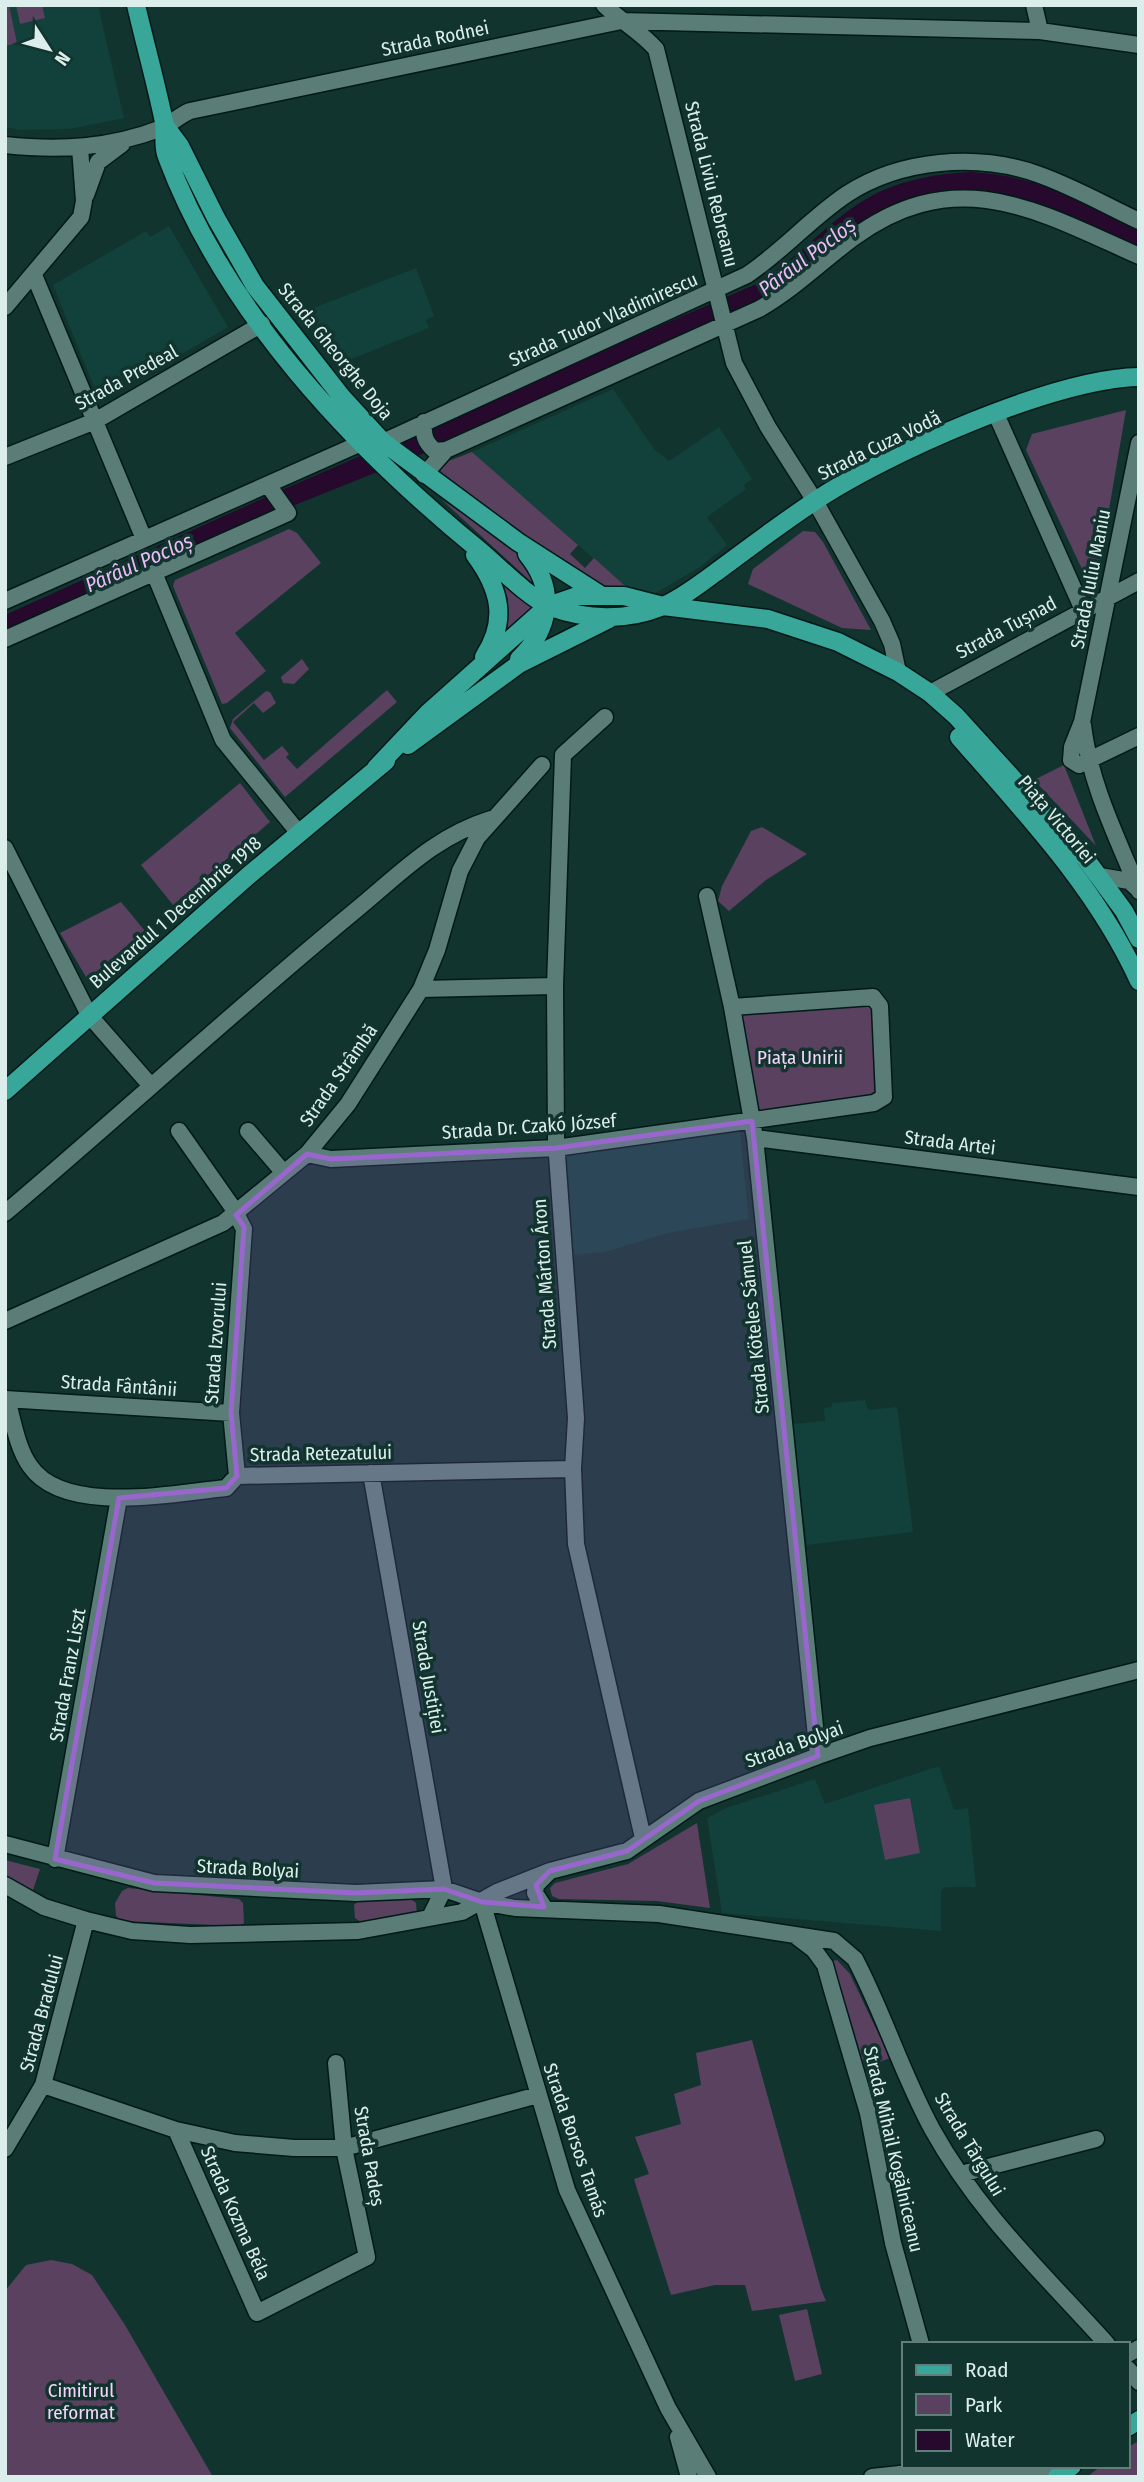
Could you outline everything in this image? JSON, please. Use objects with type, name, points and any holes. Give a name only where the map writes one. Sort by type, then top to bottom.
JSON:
[{"type":"main road","name":"Strada Gheorghe Doja","points":[[136,5],[165,126],[164,152],[219,260],[262,324],[359,444],[458,533],[548,606]]},
{"type":"main road","name":"Strada Gheorghe Doja","points":[[165,126],[180,146],[216,218],[255,286],[341,396],[383,442],[424,475],[518,542],[603,596]]},
{"type":"main road","name":"Strada Cuza Vodă","points":[[663,606],[689,592],[815,501],[872,468],[996,414],[1104,380],[1139,377]]},
{"type":"main road","points":[[458,533],[491,577],[500,610],[494,639],[477,668]]},
{"type":"main road","points":[[502,676],[541,631],[548,606],[539,568],[518,542]]},
{"type":"main road","name":"Bulevardul 1 Decembrie 1918","points":[[376,768],[428,713],[548,606],[577,596],[603,596]]},
{"type":"main road","name":"Piața Victoriei","points":[[603,596],[624,596],[663,606],[781,622],[838,642],[898,672],[930,693],[956,716],[1100,876],[1139,939]]},
{"type":"main road","name":"Piața Victoriei","points":[[548,606],[612,618],[630,617],[663,606]]},
{"type":"main road","name":"Bulevardul 1 Decembrie 1918","points":[[5,1091],[298,832],[376,768],[502,676],[547,648],[612,618]]},
{"type":"main road","name":"Piața Victoriei","points":[[930,693],[948,724],[1072,867],[1112,928],[1139,981]]},
{"type":"street","name":"Strada Liviu Rebreanu","points":[[604,5],[621,21],[644,35],[656,49],[662,64],[734,362],[768,428],[815,501],[882,621],[892,644],[898,672]]},
{"type":"street","points":[[1034,5],[1040,31]]},
{"type":"street","name":"Strada Rodnei","points":[[125,141],[165,126],[190,111],[621,21],[1040,31],[1139,45]]},
{"type":"street","points":[[5,145],[80,148],[125,141]]},
{"type":"street","points":[[5,307],[76,226],[98,162],[125,141]]},
{"type":"street","points":[[80,148],[84,201]]},
{"type":"street","name":"Strada Tudor Vladimirescu","points":[[383,442],[717,295],[768,261],[856,189],[895,172],[929,164],[1007,165],[1060,183],[1139,221]]},
{"type":"street","points":[[424,422],[423,434],[427,444],[435,452],[446,450],[725,325],[792,290],[853,239],[880,221],[907,209],[952,200],[985,199],[1028,207],[1139,256]]},
{"type":"street","points":[[34,275],[144,538]]},
{"type":"street","name":"Strada Predeal","points":[[5,457],[95,421],[262,324]]},
{"type":"street","points":[[996,414],[1083,610]]},
{"type":"street","name":"Strada Iuliu Maniu","points":[[1138,889],[1088,762],[1082,722],[1139,443]]},
{"type":"street","points":[[5,601],[359,444]]},
{"type":"street","points":[[424,475],[446,450]]},
{"type":"street","points":[[5,639],[155,575],[288,513],[268,485]]},
{"type":"street","points":[[155,575],[214,723],[235,758],[298,832]]},
{"type":"street","name":"Strada Tușnad","points":[[930,693],[1139,581]]},
{"type":"street","name":"Strada Márton Áron","points":[[605,717],[563,755],[555,986],[556,1148],[576,1418],[573,1469],[576,1544],[643,1838]]},
{"type":"street","points":[[1088,762],[1139,736]]},
{"type":"street","name":"Strada Strâmbă","points":[[5,1321],[236,1215],[307,1154],[348,1104],[421,989],[437,950],[460,871],[491,819],[542,765]]},
{"type":"street","name":"Strada Strâmbă","points":[[5,1213],[304,950],[427,848],[470,825],[491,819]]},
{"type":"street","points":[[5,848],[89,1015],[151,1086]]},
{"type":"street","points":[[1100,876],[1129,881],[1138,889],[1121,907],[1112,928]]},
{"type":"street","name":"Strada Köteles Sámuel","points":[[707,896],[732,1007],[755,1138],[818,1756]]},
{"type":"street","points":[[421,989],[555,986]]},
{"type":"street","points":[[732,1007],[869,996],[880,1006],[885,1093],[882,1100],[752,1121]]},
{"type":"street","name":"Strada Dr. Czakó József","points":[[307,1154],[331,1159],[556,1148],[752,1121]]},
{"type":"street","points":[[179,1131],[236,1215]]},
{"type":"street","points":[[248,1131],[284,1173]]},
{"type":"street","name":"Strada Artei","points":[[755,1138],[1139,1187]]},
{"type":"street","name":"Strada Izvorului","points":[[236,1215],[244,1228],[231,1413],[237,1476]]},
{"type":"street","name":"Strada Retezatului","points":[[6,1399],[29,1465],[43,1480],[62,1490],[120,1498],[226,1488],[237,1476],[573,1469]]},
{"type":"street","name":"Strada Fântânii","points":[[6,1399],[231,1413]]},
{"type":"street","name":"Strada Justiției","points":[[370,1473],[444,1889]]},
{"type":"street","name":"Strada Franz Liszt","points":[[55,1859],[120,1498]]},
{"type":"street","name":"Strada Bolyai","points":[[5,1885],[44,1907],[86,1920],[132,1931],[190,1935],[358,1931],[462,1912],[497,1892],[550,1871],[627,1851],[699,1801],[818,1756],[870,1738],[1139,1670]]},
{"type":"street","name":"Strada Bolyai","points":[[5,1844],[153,1883],[356,1894],[444,1889],[482,1902],[515,1908],[544,1907],[659,1914],[795,1935]]},
{"type":"street","points":[[544,1907],[535,1893],[536,1885],[550,1871]]},
{"type":"street","points":[[430,1917],[444,1889]]},
{"type":"street","name":"Strada Borsos Tamás","points":[[482,1902],[566,2190],[668,2408],[708,2477]]},
{"type":"street","name":"Strada Bradului","points":[[5,2148],[43,2085],[86,1920]]},
{"type":"street","name":"Strada Târgului","points":[[795,1935],[834,1941],[856,1959],[933,2130],[961,2174],[1000,2231],[1105,2342]]},
{"type":"street","name":"Strada Mihail Kogălniceanu","points":[[795,1935],[814,1950],[825,1965],[868,2113],[893,2243],[920,2342]]},
{"type":"street","name":"Strada Padeș","points":[[335,2063],[344,2148],[368,2257]]},
{"type":"street","points":[[43,2085],[176,2130],[235,2143],[294,2148],[344,2148],[538,2095]]},
{"type":"street","name":"Strada Kozma Béla","points":[[176,2130],[257,2313],[368,2257]]},
{"type":"street","points":[[961,2174],[1096,2139]]},
{"type":"street","points":[[668,2408],[690,2477]]},
{"type":"street","points":[[872,2477],[969,2470],[1042,2468],[1065,2471]]},
{"type":"highlighted area","points":[[752,1121],[818,1756],[699,1801],[627,1851],[550,1871],[536,1885],[544,1907],[482,1902],[444,1889],[356,1893],[154,1883],[55,1859],[119,1498],[226,1488],[237,1476],[231,1413],[244,1227],[236,1215],[307,1154],[331,1159],[556,1148]]},
{"type":"shaded area","points":[[5,5],[98,5],[124,118],[70,129],[19,130],[5,127]]},
{"type":"shaded area","points":[[169,226],[228,327],[100,402],[53,285],[146,231],[150,237]]},
{"type":"shaded area","points":[[416,268],[434,316],[426,320],[429,328],[336,365],[298,314]]},
{"type":"shaded area","points":[[613,389],[654,449],[669,461],[719,427],[752,479],[744,485],[746,489],[707,517],[727,545],[700,567],[654,594],[633,593],[472,452]]},
{"type":"shaded area","points":[[740,1132],[749,1219],[668,1233],[605,1252],[571,1255],[564,1154]]},
{"type":"shaded area","points":[[865,1400],[868,1410],[897,1407],[913,1532],[807,1545],[793,1424],[825,1421],[824,1408],[832,1407],[832,1403]]},
{"type":"shaded area","points":[[939,1766],[954,1810],[968,1808],[976,1887],[945,1887],[941,1891],[941,1931],[722,1913],[707,1818],[726,1808],[815,1779],[825,1804]]},
{"type":"green space","points":[[5,5],[9,5],[17,43],[5,46]]},
{"type":"green space","points":[[16,5],[42,5],[45,18],[20,24]]},
{"type":"green space","points":[[1126,410],[1098,574],[1093,584],[1089,584],[1026,450],[1032,434]]},
{"type":"green space","points":[[472,452],[578,545],[570,554],[585,568],[594,558],[633,593],[611,589],[590,579],[446,481],[440,470],[446,462]]},
{"type":"green space","points":[[441,499],[514,549],[533,568],[540,590]]},
{"type":"green space","points":[[289,529],[297,533],[321,563],[235,633],[266,671],[227,703],[222,704],[173,586],[175,580]]},
{"type":"green space","points":[[803,531],[815,532],[823,542],[871,630],[842,628],[748,584],[753,569]]},
{"type":"green space","points":[[502,582],[535,607],[505,631],[508,599]]},
{"type":"green space","points":[[302,659],[309,669],[294,684],[283,683],[281,677]]},
{"type":"green space","points":[[387,690],[397,702],[285,797],[230,728],[233,719],[266,691],[270,692],[276,703],[263,713],[254,703],[233,722],[264,760],[282,746],[289,754],[286,757],[297,769]]},
{"type":"green space","points":[[1064,765],[1096,846],[1034,780]]},
{"type":"green space","points":[[240,783],[270,822],[173,905],[141,865]]},
{"type":"green space","points":[[762,827],[807,854],[766,880],[729,911],[718,901],[722,886],[751,831]]},
{"type":"green space","points":[[121,902],[145,931],[90,977],[86,977],[60,933]]},
{"type":"green space","name":"Piața Unirii","points":[[873,997],[885,1093],[752,1121],[732,1007]]},
{"type":"green space","points":[[910,1798],[920,1853],[885,1860],[874,1805]]},
{"type":"green space","points":[[697,1823],[710,1908],[657,1901],[559,1899],[552,1896],[550,1888],[555,1883],[628,1864]]},
{"type":"green space","points":[[5,1860],[40,1869],[32,1893],[5,1880]]},
{"type":"green space","points":[[128,1888],[239,1899],[243,1903],[244,1923],[240,1926],[122,1921],[116,1916],[115,1903],[122,1891]]},
{"type":"green space","points":[[412,1900],[416,1903],[417,1915],[412,1918],[361,1922],[355,1918],[354,1905],[358,1901]]},
{"type":"green space","points":[[837,1960],[850,1974],[890,2058],[864,2068],[833,1969],[833,1961]]},
{"type":"green space","points":[[752,2040],[826,2301],[752,2311],[745,2285],[715,2285],[671,2295],[634,2179],[649,2174],[635,2137],[681,2124],[674,2094],[701,2085],[696,2053]]},
{"type":"green space","name":"Cimitirul reformat","points":[[51,2260],[72,2264],[92,2275],[125,2325],[213,2477],[5,2477],[5,2291],[26,2265]]},
{"type":"green space","points":[[807,2309],[822,2374],[795,2381],[779,2315]]},
{"type":"green space","points":[[1139,2441],[1139,2477],[1087,2477],[1098,2468],[1130,2468],[1130,2446]]},
{"type":"water","name":"Pârâul Pocloș","points":[[971,172],[1036,183],[1139,225],[1139,248],[1042,205],[1017,197],[970,193],[924,199],[780,294],[452,442],[280,511],[5,633],[5,615],[268,496],[754,285],[783,265],[847,211],[874,195],[914,180]]}]
